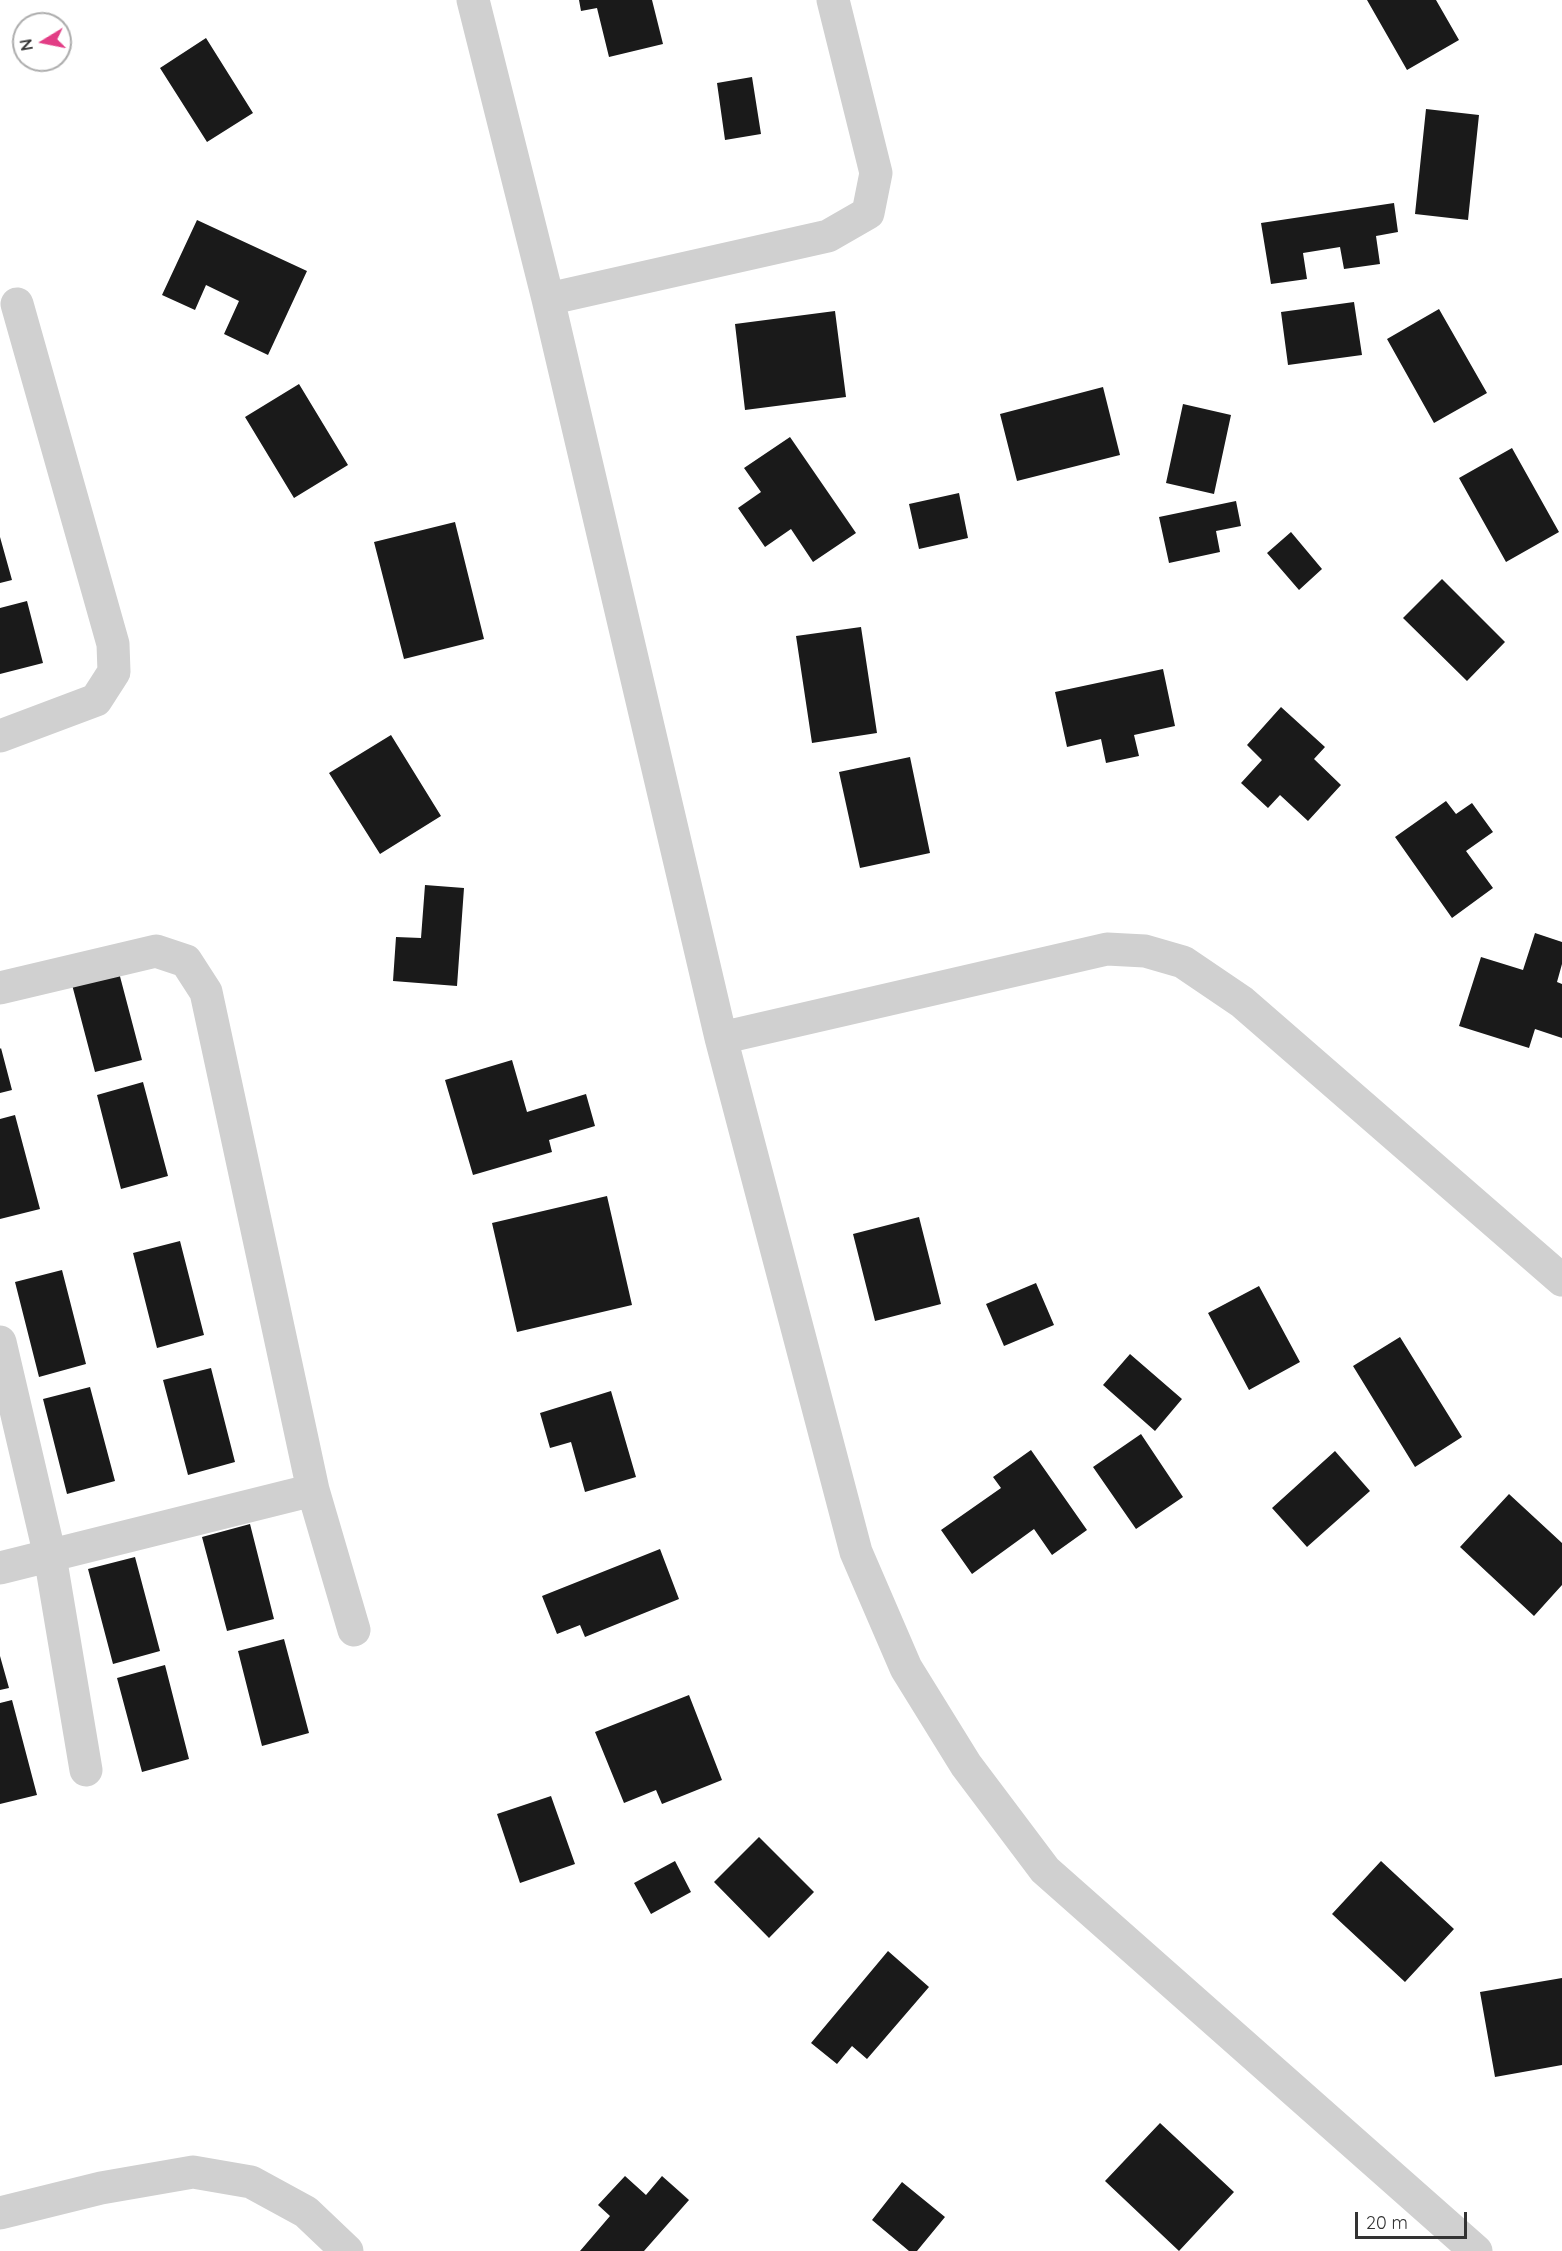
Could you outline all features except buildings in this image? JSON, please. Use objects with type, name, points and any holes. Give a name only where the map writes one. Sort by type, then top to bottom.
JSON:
[{"type":"street","points":[[473,0],[548,299],[721,1038],[856,1552],[906,1668],[960,1755],[1045,1870],[1476,2251]]},
{"type":"street","points":[[548,299],[828,236],[868,213],[876,173],[833,0]]},
{"type":"street","points":[[0,736],[96,700],[114,672],[113,644],[17,304]]},
{"type":"street","points":[[721,1038],[1107,949],[1154,953],[1183,962],[1242,1002],[1562,1280]]},
{"type":"street","points":[[0,988],[156,951],[186,961],[206,992],[313,1490],[354,1630]]},
{"type":"street","points":[[0,1342],[50,1556],[86,1770]]},
{"type":"street","points":[[0,1568],[313,1490]]},
{"type":"street","points":[[0,2213],[101,2188],[193,2172],[251,2182],[306,2212],[347,2251]]}]
